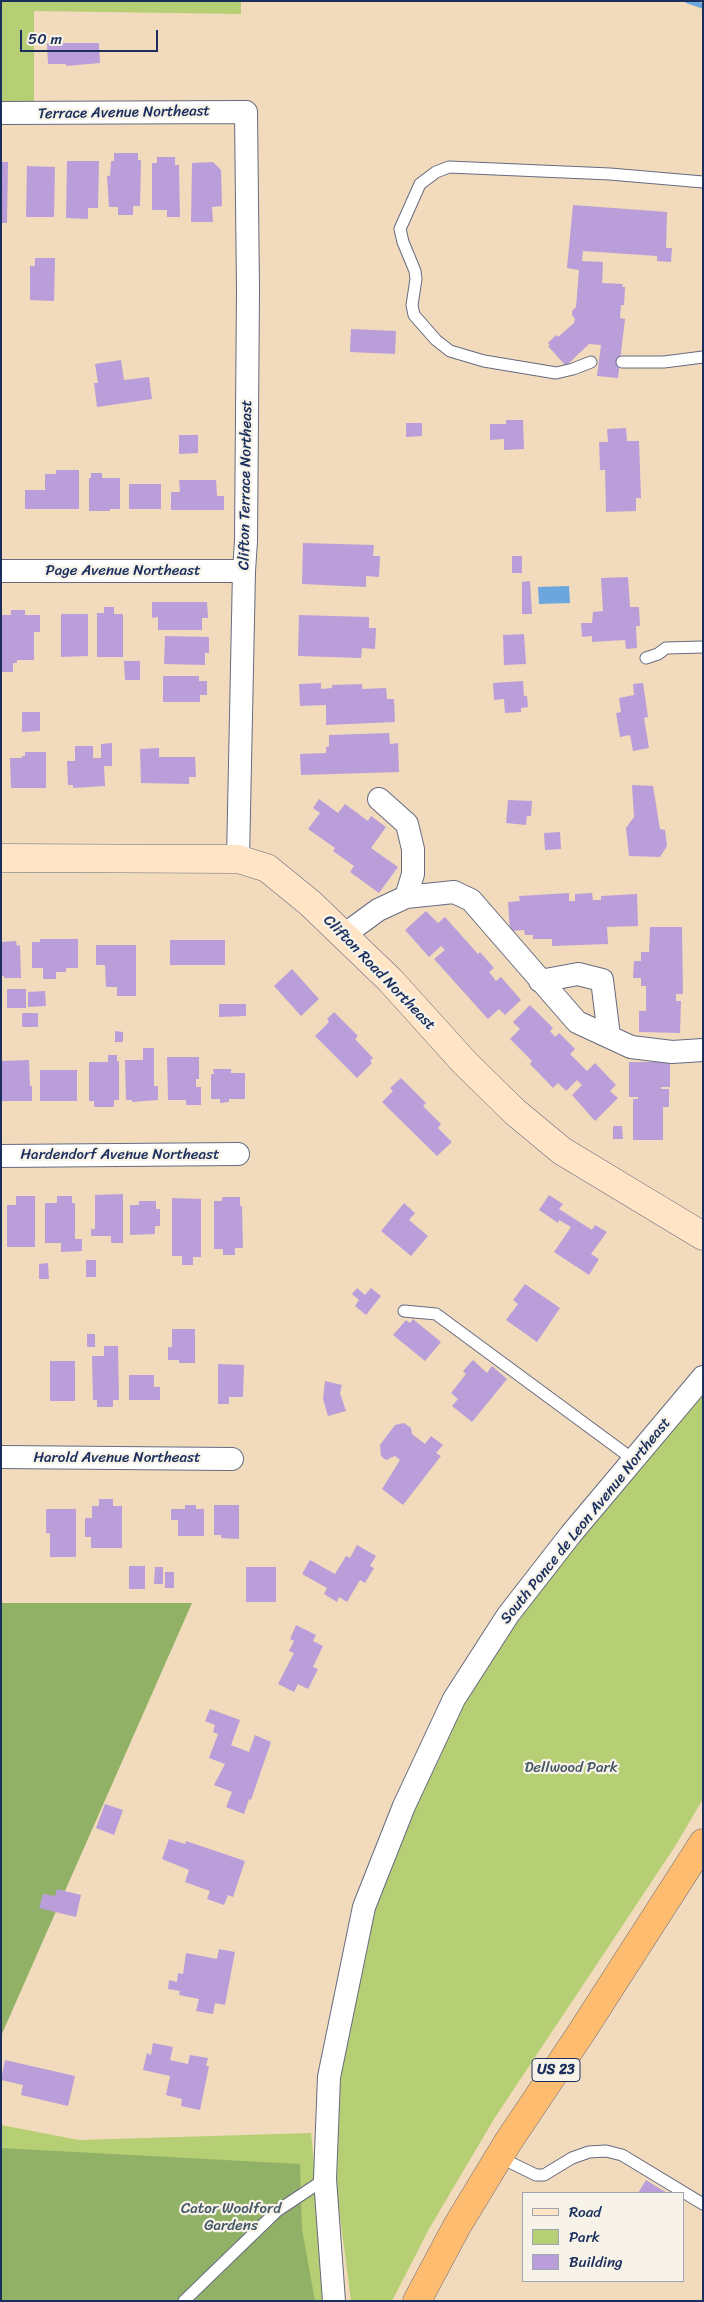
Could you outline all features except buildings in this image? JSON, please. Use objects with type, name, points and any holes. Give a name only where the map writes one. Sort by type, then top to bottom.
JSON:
[{"type":"highway","name":"US 23","points":[[417,2301],[499,2157],[703,1843]]},
{"type":"street","name":"Terrace Avenue Northeast","points":[[1,113],[246,112]]},
{"type":"street","name":"Clifton Terrace Northeast","points":[[238,858],[246,540],[248,290],[246,112]]},
{"type":"street","name":"Page Avenue Northeast","points":[[1,570],[244,570]]},
{"type":"street","points":[[379,799],[407,824],[413,849],[413,874],[406,897]]},
{"type":"street","name":"Clifton Road Northeast","points":[[1,858],[238,858],[267,868],[310,902],[390,980],[465,1063],[514,1112],[562,1151],[703,1236]]},
{"type":"street","points":[[344,935],[378,910],[406,897],[454,892],[471,900],[577,1022],[631,1047],[672,1052],[703,1050]]},
{"type":"street","points":[[540,981],[578,974],[602,980],[609,1036]]},
{"type":"street","name":"Hardendorf Avenue Northeast","points":[[1,1156],[238,1154]]},
{"type":"street","name":"South Ponce de Leon Avenue Northeast","points":[[334,2301],[325,2179],[330,2077],[362,1916],[404,1806],[454,1699],[508,1615],[571,1534],[703,1377]]},
{"type":"street","name":"Harold Avenue Northeast","points":[[1,1457],[232,1459]]},
{"type":"lane","points":[[591,362],[573,369],[556,372],[540,370],[484,361],[450,351],[436,340],[414,315],[412,305],[416,279],[415,271],[403,242],[400,229],[420,184],[436,172],[449,167],[610,174],[703,182]]},
{"type":"lane","points":[[622,362],[664,362],[703,357]]},
{"type":"lane","points":[[646,658],[666,648],[703,647]]},
{"type":"lane","points":[[404,1311],[436,1314],[634,1460]]},
{"type":"lane","points":[[499,2157],[536,2175],[544,2175],[572,2158],[589,2152],[606,2151],[622,2155],[683,2192]]},
{"type":"lane","points":[[184,2301],[276,2211],[325,2179]]},
{"type":"lane","points":[[684,2193],[703,2204]]},
{"type":"green space","points":[[1,1],[241,1],[241,14],[34,11],[34,109],[1,109]]},
{"type":"green space","name":"Dellwood Park","points":[[703,1384],[703,1799],[674,1848],[494,2119],[429,2229],[392,2301],[351,2301],[333,2163],[343,2049],[358,1945],[384,1871],[471,1680]]},
{"type":"green space","points":[[1,1603],[192,1603],[1,2036]]},
{"type":"green space","name":"Cator Woolford Gardens","points":[[1,2125],[79,2140],[311,2133],[328,2301],[1,2301]]},
{"type":"green space","name":"Cator Woolford Gardens","points":[[1,2148],[300,2164],[302,2229],[315,2301],[1,2301]]},
{"type":"water","points":[[569,586],[570,603],[539,604],[538,587]]},
{"type":"waterway","points":[[688,1],[703,6]]}]
